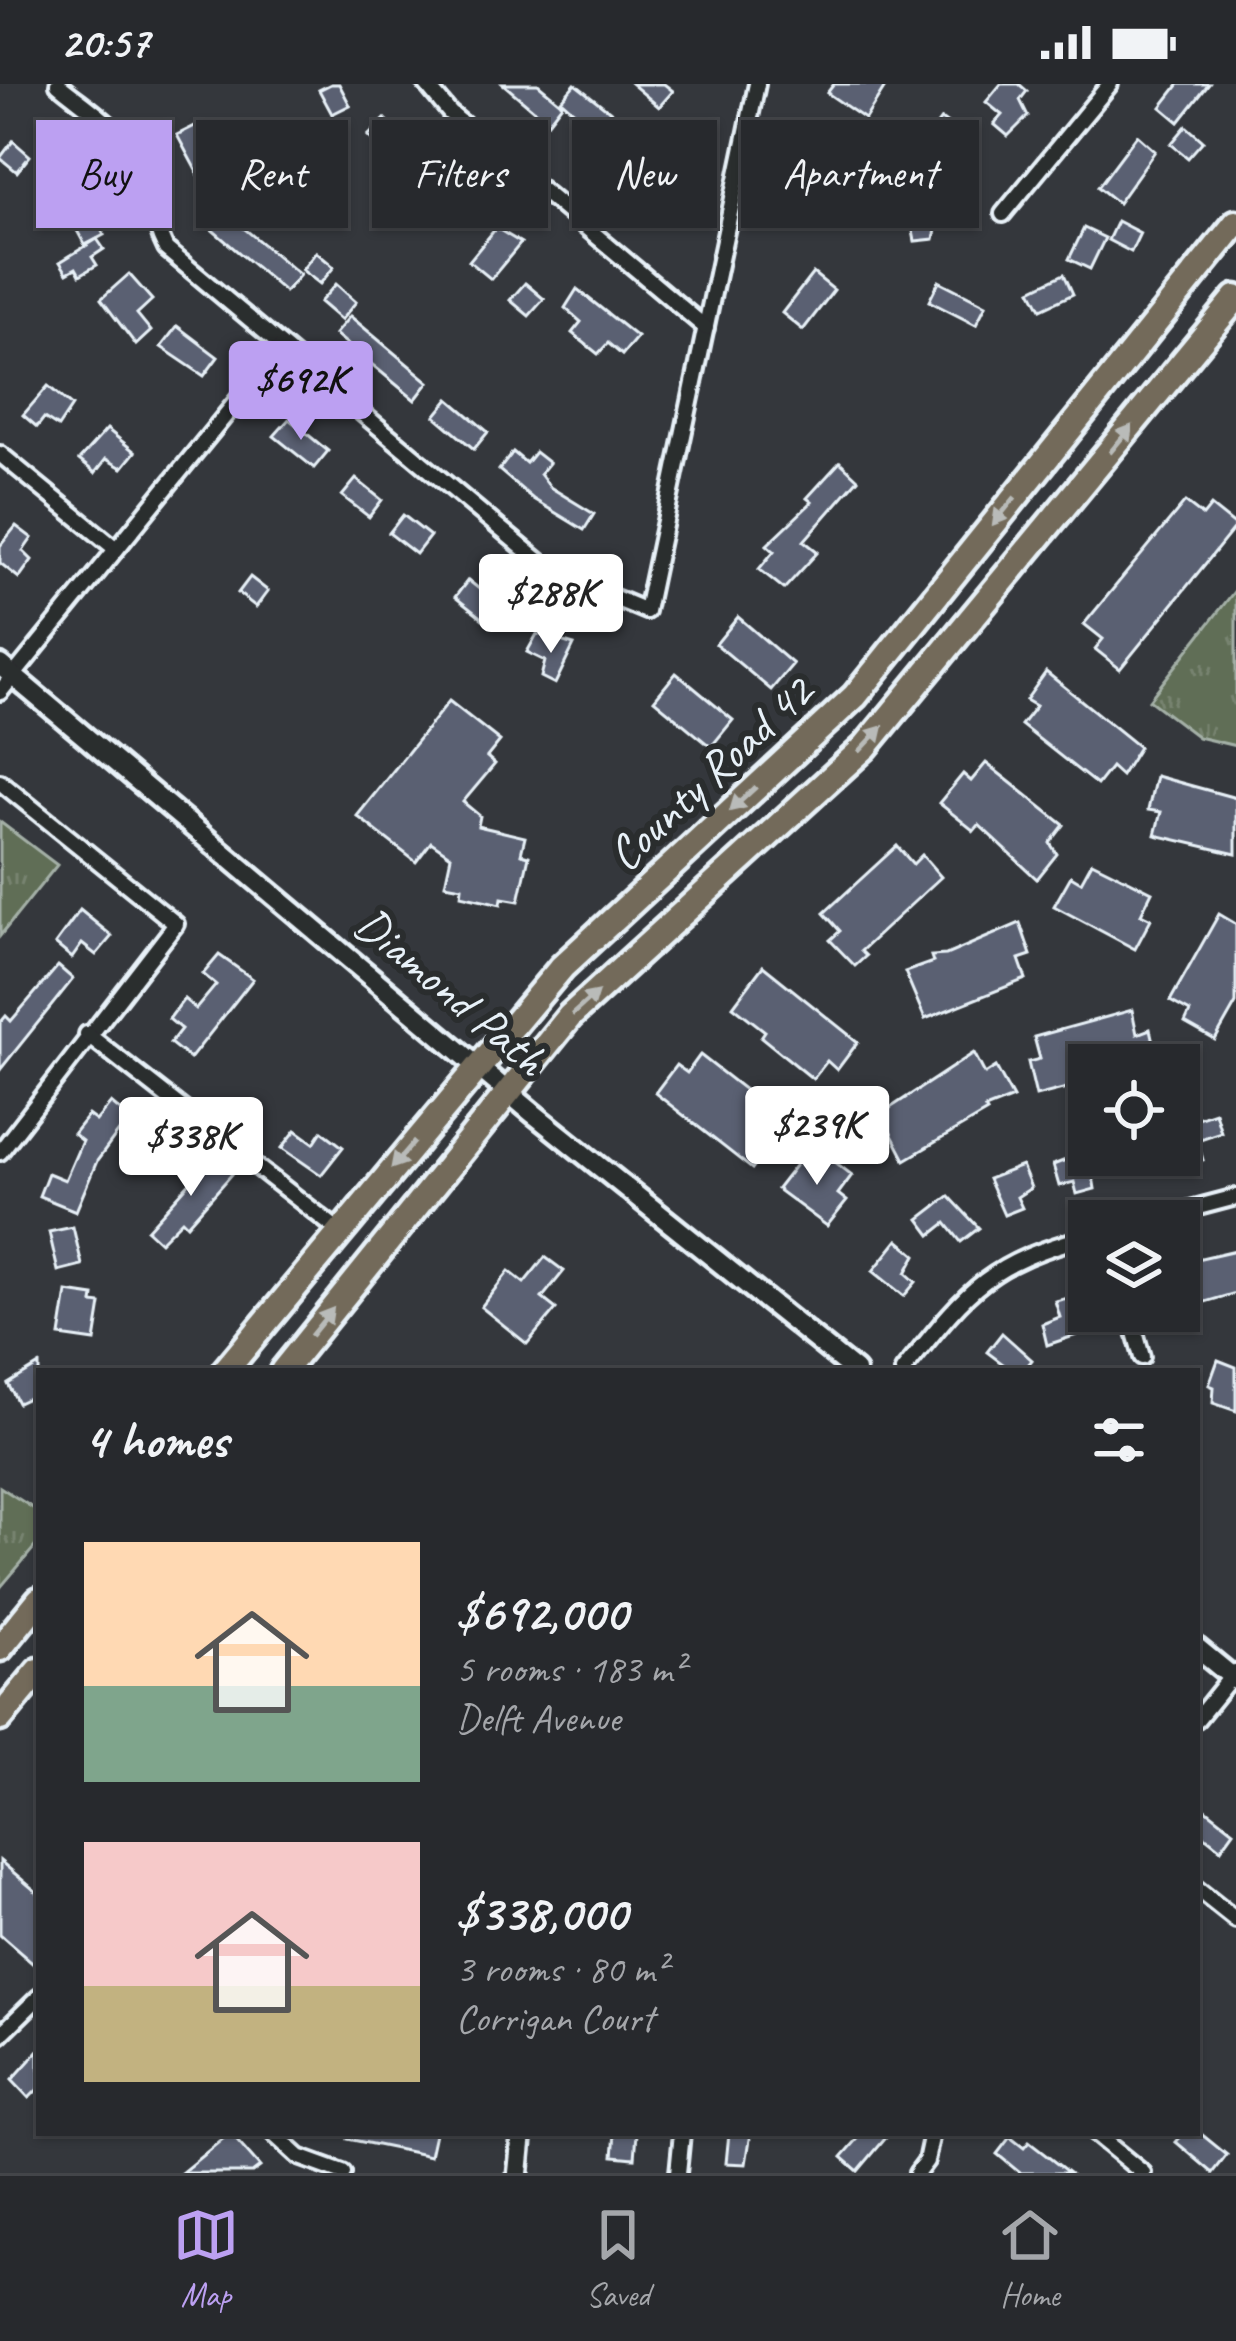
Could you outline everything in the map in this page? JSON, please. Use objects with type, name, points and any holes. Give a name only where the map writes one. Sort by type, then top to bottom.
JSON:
[{"type":"highway","name":"County Road 42","points":[[227,1368],[562,967],[855,696],[1236,224]]},
{"type":"highway","name":"County Road 42","points":[[285,1368],[570,1016],[865,747],[1236,298]]},
{"type":"highway","points":[[0,1648],[36,1604]]},
{"type":"highway","points":[[0,1718],[36,1675]]},
{"type":"street","points":[[58,84],[118,134],[140,164],[152,222],[166,250],[552,572],[646,611],[757,84]]},
{"type":"street","points":[[426,84],[450,113],[706,328]]},
{"type":"street","points":[[1004,214],[1110,84]]},
{"type":"street","points":[[4,677],[116,549],[280,347]]},
{"type":"street","points":[[0,454],[116,549]]},
{"type":"street","name":"Diamond Path","points":[[4,677],[851,1368]]},
{"type":"street","points":[[0,782],[176,924],[0,1151]]},
{"type":"street","points":[[87,1034],[339,1231]]},
{"type":"street","points":[[1200,1206],[1236,1197]]},
{"type":"street","points":[[905,1368],[957,1303],[995,1269],[1068,1243]]},
{"type":"street","points":[[1135,1332],[1142,1357]]},
{"type":"street","points":[[1200,1650],[1235,1676],[1200,1716]]},
{"type":"street","points":[[1200,1891],[1236,1920]]},
{"type":"street","points":[[0,2035],[36,2000]]},
{"type":"street","points":[[276,2136],[298,2157],[343,2173]]},
{"type":"street","points":[[518,2173],[521,2136]]},
{"type":"street","points":[[678,2173],[682,2136]]},
{"type":"street","points":[[917,2173],[926,2161],[931,2136]]},
{"type":"street","points":[[1098,2136],[1143,2173]]},
{"type":"green space","points":[[1236,589],[1236,746],[1198,737],[1149,700]]},
{"type":"green space","points":[[0,822],[57,865],[0,936]]},
{"type":"green space","points":[[0,1487],[36,1510],[36,1546],[0,1588]]},
{"type":"building","points":[[339,84],[350,105],[332,114],[319,90]]},
{"type":"building","points":[[503,84],[538,84],[562,104],[546,120]]},
{"type":"building","points":[[575,84],[612,113],[606,120],[584,120],[561,100]]},
{"type":"building","points":[[632,84],[664,84],[673,91],[659,107]]},
{"type":"building","points":[[834,84],[887,84],[865,119],[827,93]]},
{"type":"building","points":[[1001,84],[1019,84],[1027,91],[1020,100],[1028,116],[1008,136],[994,124],[1002,115],[986,102]]},
{"type":"building","points":[[1179,84],[1209,84],[1179,122],[1161,107]]},
{"type":"building","points":[[196,126],[196,170],[177,135]]},
{"type":"building","points":[[1186,126],[1203,141],[1188,158],[1171,144]]},
{"type":"building","points":[[1137,135],[1155,151],[1118,203],[1098,187]]},
{"type":"building","points":[[13,141],[30,156],[17,172],[0,158]]},
{"type":"building","points":[[1117,221],[1140,233],[1131,252],[1108,240]]},
{"type":"building","points":[[76,228],[100,228],[104,235],[85,245]]},
{"type":"building","points":[[210,228],[244,228],[300,275],[285,292]]},
{"type":"building","points":[[496,228],[521,243],[491,279],[469,261]]},
{"type":"building","points":[[912,228],[936,228],[934,239],[915,241]]},
{"type":"building","points":[[1084,228],[1105,238],[1090,269],[1069,259]]},
{"type":"building","points":[[97,239],[104,249],[92,257],[97,265],[80,275],[76,268],[67,273],[60,262]]},
{"type":"building","points":[[316,252],[334,267],[320,284],[302,270]]},
{"type":"building","points":[[813,273],[834,290],[803,330],[782,313]]},
{"type":"building","points":[[129,274],[152,300],[137,314],[151,331],[136,345],[101,299]]},
{"type":"building","points":[[1064,274],[1073,294],[1041,309],[1031,290]]},
{"type":"building","points":[[939,281],[986,305],[976,325],[929,301]]},
{"type":"building","points":[[525,283],[544,299],[529,316],[510,300]]},
{"type":"building","points":[[336,284],[356,302],[341,320],[320,302]]},
{"type":"building","points":[[577,289],[637,337],[622,355],[608,343],[598,354],[572,333],[581,322],[565,308]]},
{"type":"building","points":[[350,316],[429,382],[415,400],[335,334]]},
{"type":"building","points":[[177,326],[218,357],[204,376],[161,347]]},
{"type":"building","points":[[48,386],[72,406],[58,427],[44,418],[37,427],[23,415]]},
{"type":"building","points":[[449,399],[488,432],[474,449],[435,416]]},
{"type":"building","points":[[289,419],[328,451],[314,468],[274,436]]},
{"type":"building","points":[[107,429],[135,452],[122,468],[106,459],[95,473],[79,460]]},
{"type":"building","points":[[513,452],[526,463],[535,452],[549,463],[540,474],[550,487],[594,514],[584,530],[533,499],[499,470]]},
{"type":"building","points":[[840,462],[858,479],[804,541],[818,552],[784,589],[759,569],[774,551],[767,545],[812,502],[807,498]]},
{"type":"building","points":[[356,479],[382,500],[369,517],[342,496]]},
{"type":"building","points":[[1185,502],[1203,516],[1211,506],[1236,526],[1120,669],[1095,649],[1103,639],[1084,624]]},
{"type":"building","points":[[403,515],[430,536],[416,554],[389,533]]},
{"type":"building","points":[[16,526],[32,538],[23,551],[32,560],[19,578],[0,563],[0,546]]},
{"type":"building","points":[[250,577],[268,591],[256,607],[238,593]]},
{"type":"building","points":[[468,580],[483,592],[488,585],[506,599],[488,623],[455,597]]},
{"type":"building","points":[[738,617],[793,664],[771,690],[716,644]]},
{"type":"building","points":[[537,634],[574,645],[555,684],[541,677],[545,661],[527,652]]},
{"type":"building","points":[[1046,672],[1139,747],[1121,776],[1111,767],[1097,785],[1021,725],[1036,706],[1026,700]]},
{"type":"building","points":[[676,673],[733,720],[711,747],[654,700]]},
{"type":"building","points":[[449,701],[500,741],[487,757],[495,764],[463,802],[480,816],[478,826],[525,837],[521,854],[529,856],[519,901],[502,898],[501,904],[461,895],[462,887],[445,884],[451,856],[431,842],[416,862],[357,816]]},
{"type":"building","points":[[986,763],[1064,825],[1050,843],[1057,854],[1037,879],[979,825],[974,831],[939,803],[963,774],[971,781]]},
{"type":"building","points":[[1156,776],[1236,798],[1236,854],[1155,835],[1161,812],[1148,810]]},
{"type":"building","points":[[897,846],[913,864],[922,855],[941,877],[861,951],[866,956],[855,966],[830,940],[840,931],[824,913]]},
{"type":"building","points":[[1092,862],[1152,892],[1141,914],[1151,919],[1135,949],[1054,906],[1071,876],[1081,882]]},
{"type":"building","points":[[80,910],[112,936],[96,955],[82,944],[72,958],[55,944]]},
{"type":"building","points":[[1219,914],[1236,924],[1236,1003],[1215,1040],[1185,1023],[1190,1012],[1170,1001]]},
{"type":"building","points":[[1020,923],[1031,955],[1019,959],[1026,979],[925,1019],[905,972],[933,962],[931,956],[946,955]]},
{"type":"building","points":[[219,955],[253,979],[190,1059],[170,1043],[181,1029],[169,1019],[184,999],[196,1009],[216,985],[203,974]]},
{"type":"building","points":[[58,966],[73,979],[0,1070],[0,1023],[6,1016],[11,1021]]},
{"type":"building","points":[[763,966],[858,1042],[837,1070],[827,1061],[813,1079],[761,1037],[765,1031],[733,1006]]},
{"type":"building","points":[[1132,1010],[1137,1034],[1150,1029],[1153,1044],[1068,1044],[1068,1088],[1036,1096],[1028,1062],[1040,1059],[1034,1037]]},
{"type":"building","points":[[974,1053],[985,1074],[996,1067],[1013,1098],[985,1109],[987,1112],[905,1160],[881,1114]]},
{"type":"building","points":[[700,1055],[778,1116],[763,1135],[773,1142],[752,1169],[655,1093],[676,1065],[687,1073]]},
{"type":"building","points":[[111,1103],[129,1118],[97,1161],[76,1211],[39,1196],[48,1173],[65,1180],[82,1141],[73,1134],[88,1115],[96,1121]]},
{"type":"building","points":[[1215,1112],[1221,1132],[1200,1139],[1200,1117]]},
{"type":"building","points":[[239,1113],[257,1127],[245,1143],[227,1129]]},
{"type":"building","points":[[296,1130],[314,1143],[322,1131],[343,1147],[321,1175],[282,1148]]},
{"type":"building","points":[[822,1152],[852,1175],[838,1194],[847,1201],[827,1226],[777,1189],[798,1162],[808,1171]]},
{"type":"building","points":[[213,1157],[232,1174],[187,1225],[182,1220],[160,1242],[147,1230]]},
{"type":"building","points":[[1068,1159],[1068,1176],[1093,1176],[1095,1189],[1077,1194],[1074,1182],[1059,1186],[1053,1165]]},
{"type":"building","points":[[1022,1166],[1031,1188],[1017,1197],[1022,1208],[1004,1215],[988,1179]]},
{"type":"building","points":[[949,1196],[979,1228],[961,1242],[946,1223],[931,1235],[919,1219]]},
{"type":"building","points":[[73,1227],[82,1265],[58,1271],[49,1232]]},
{"type":"building","points":[[898,1240],[916,1255],[906,1273],[916,1282],[904,1296],[873,1271]]},
{"type":"building","points":[[1236,1250],[1236,1293],[1200,1304],[1200,1258]]},
{"type":"building","points":[[545,1257],[564,1271],[542,1298],[556,1309],[527,1344],[481,1307],[509,1271],[524,1283]]},
{"type":"building","points":[[67,1292],[94,1296],[93,1303],[101,1304],[95,1341],[60,1336]]},
{"type":"building","points":[[1068,1298],[1068,1332],[1083,1333],[1047,1345],[1042,1324],[1060,1317],[1055,1301]]},
{"type":"building","points":[[1002,1333],[1032,1360],[1025,1368],[1000,1368],[1003,1364],[987,1352]]},
{"type":"building","points":[[1218,1360],[1236,1367],[1236,1411],[1213,1403],[1214,1387],[1209,1385]]},
{"type":"building","points":[[39,1365],[36,1394],[18,1403],[8,1384]]},
{"type":"building","points":[[1200,1804],[1234,1831],[1221,1849],[1200,1832]]},
{"type":"building","points":[[0,1861],[36,1891],[36,1966],[0,1935]]},
{"type":"building","points":[[36,2053],[36,2091],[29,2098],[12,2080]]},
{"type":"building","points":[[1200,2133],[1227,2155],[1213,2173],[1176,2142],[1181,2136]]},
{"type":"building","points":[[226,2136],[233,2136],[260,2167],[252,2173],[181,2173]]},
{"type":"building","points":[[348,2136],[434,2136],[430,2156]]},
{"type":"building","points":[[615,2136],[637,2136],[635,2158],[613,2156]]},
{"type":"building","points":[[729,2136],[751,2136],[746,2164],[726,2163]]},
{"type":"building","points":[[860,2136],[887,2136],[858,2171],[842,2157]]},
{"type":"building","points":[[1010,2137],[1024,2148],[1029,2142],[1069,2173],[1020,2173],[997,2154]]}]
